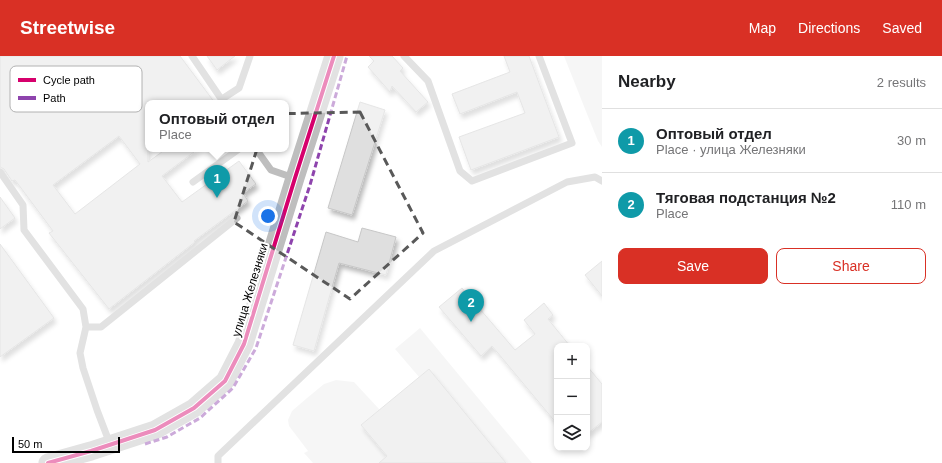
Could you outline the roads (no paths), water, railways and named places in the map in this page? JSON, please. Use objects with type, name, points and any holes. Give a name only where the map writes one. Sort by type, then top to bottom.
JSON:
[{"type":"street","name":"улица Железняки","points":[[48,463],[95,457],[110,444],[155,430],[194,408],[225,381],[244,344],[334,56]]},
{"type":"lane","points":[[192,56],[222,100]]},
{"type":"lane","points":[[224,100],[239,88],[250,56]]},
{"type":"lane","points":[[404,56],[428,81],[460,171],[472,181],[572,143],[539,56]]},
{"type":"lane","points":[[193,182],[235,152]]},
{"type":"lane","points":[[258,152],[271,170],[295,178]]},
{"type":"lane","points":[[0,172],[23,204],[24,230],[84,309],[86,327],[80,353],[83,368],[110,444]]},
{"type":"lane","points":[[218,463],[218,456],[434,251],[568,182],[595,177],[602,181]]},
{"type":"lane","points":[[86,327],[101,327],[237,218]]},
{"type":"place","name":"Оптовый отдел","points":[[217,198]]},
{"type":"place","name":"Тяговая подстанция №2","points":[[471,322]]}]
